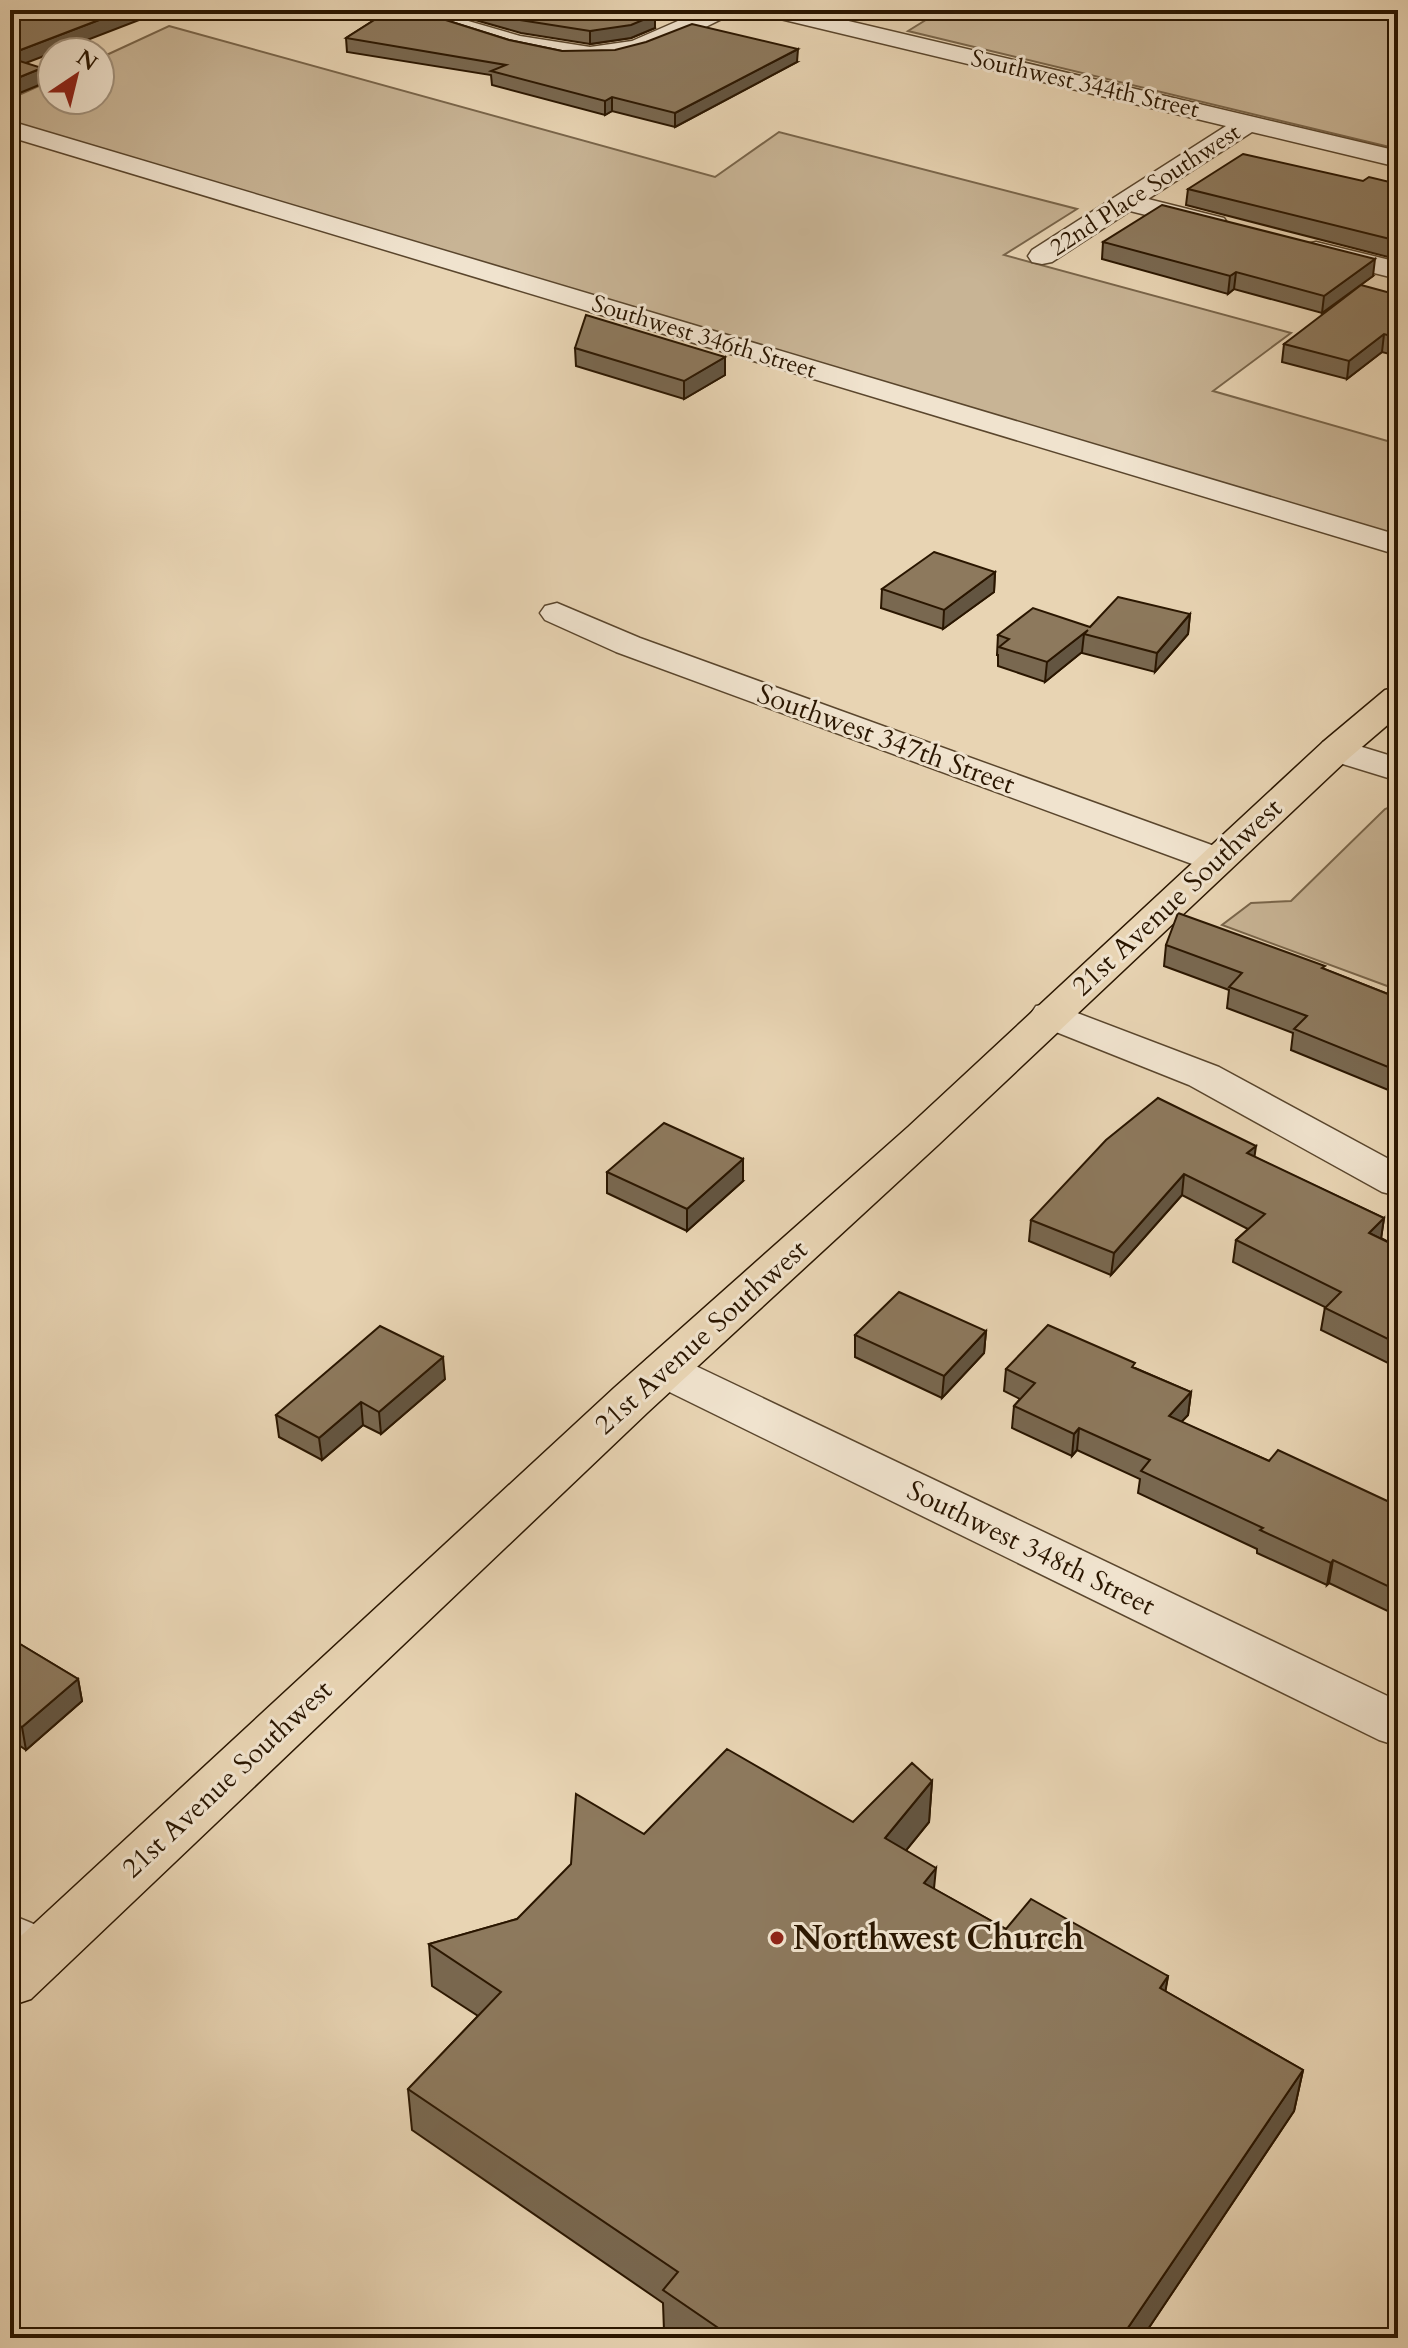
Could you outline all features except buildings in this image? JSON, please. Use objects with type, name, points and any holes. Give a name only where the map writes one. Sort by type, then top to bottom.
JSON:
[{"type":"main road","name":"21st Avenue Southwest","points":[[19,1959],[923,1136],[1336,750],[1398,698]]},
{"type":"street","points":[[418,14],[556,51],[599,54],[649,43],[722,10]]},
{"type":"street","name":"Southwest 344th Street","points":[[772,10],[1398,159]]},
{"type":"street","name":"22nd Place Southwest","points":[[1042,256],[1248,123]]},
{"type":"street","name":"Southwest 346th Street","points":[[10,129],[1398,545]]},
{"type":"street","points":[[1127,202],[1233,229]]},
{"type":"street","points":[[1293,244],[1398,271]]},
{"type":"street","name":"Southwest 347th Street","points":[[557,613],[628,645],[1217,860]]},
{"type":"street","points":[[1336,750],[1398,770]]},
{"type":"street","points":[[1051,1015],[1204,1076],[1398,1182]]},
{"type":"street","name":"Southwest 348th Street","points":[[664,1370],[1398,1725]]},
{"type":"shaded area","points":[[942,10],[1398,10],[1398,149],[908,31]]},
{"type":"shaded area","points":[[169,26],[715,177],[779,132],[1077,209],[1004,255],[1291,333],[1213,391],[1398,444],[1398,545],[10,129],[10,99],[36,87],[36,116],[116,116],[116,51]]},
{"type":"shaded area","points":[[1398,804],[1398,990],[1222,925],[1251,903],[1291,901],[1385,809]]},
{"type":"place","name":"Northwest Church","points":[[777,1938]]}]
